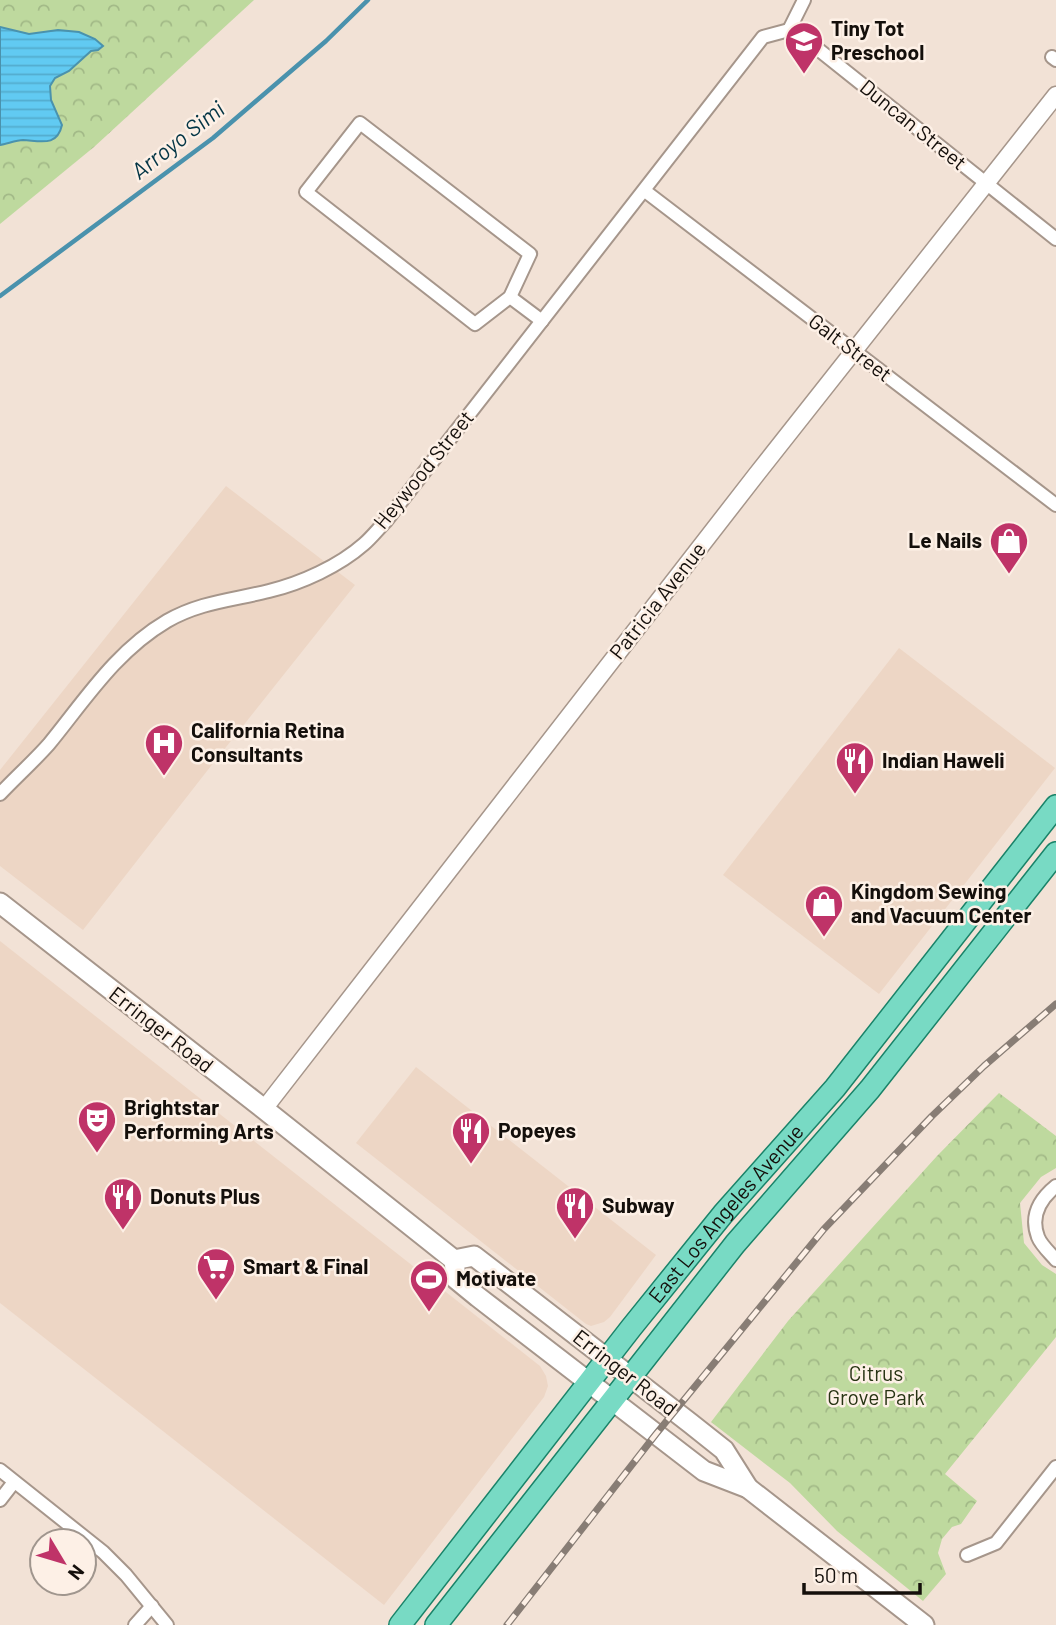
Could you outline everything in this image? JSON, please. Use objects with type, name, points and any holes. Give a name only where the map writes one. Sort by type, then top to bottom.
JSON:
[{"type":"main road","name":"East Los Angeles Avenue","points":[[400,1625],[588,1382],[723,1214],[835,1088],[1056,806]]},
{"type":"main road","name":"East Los Angeles Avenue","points":[[436,1625],[735,1244],[870,1089],[1056,853]]},
{"type":"main road","name":"Erringer Road","points":[[0,903],[454,1260],[456,1279],[704,1471],[748,1488],[924,1625]]},
{"type":"main road","name":"Erringer Road","points":[[454,1260],[474,1256],[607,1359],[724,1450],[748,1488]]},
{"type":"street","points":[[789,30],[804,0]]},
{"type":"street","name":"Heywood Street","points":[[0,793],[46,747],[109,668],[140,639],[169,620],[199,607],[270,591],[305,579],[363,545],[386,521],[763,37],[789,30]]},
{"type":"street","name":"Duncan Street","points":[[789,30],[809,42],[1056,239]]},
{"type":"street","name":"Patricia Avenue","points":[[264,1109],[418,908],[1056,94]]},
{"type":"street","points":[[360,122],[530,254],[510,297],[475,324],[306,192],[360,122]]},
{"type":"street","name":"Galt Street","points":[[645,191],[1056,505]]},
{"type":"street","points":[[510,297],[542,321]]},
{"type":"street","points":[[1056,1186],[1037,1207],[1035,1223],[1039,1239],[1056,1260]]},
{"type":"street","points":[[967,1555],[996,1543],[1056,1467]]},
{"type":"street","points":[[0,1470],[103,1552],[126,1575],[167,1625]]},
{"type":"street","points":[[0,1500],[14,1482]]},
{"type":"street","points":[[135,1625],[152,1606]]},
{"type":"shaded area","points":[[226,486],[355,585],[83,930],[0,866],[0,770]]},
{"type":"shaded area","points":[[899,648],[1055,768],[879,994],[723,875]]},
{"type":"shaded area","points":[[0,941],[540,1366],[546,1376],[548,1386],[544,1397],[384,1605],[0,1303]]},
{"type":"shaded area","points":[[416,1067],[656,1255],[604,1322],[591,1326],[586,1324],[356,1143]]},
{"type":"green space","points":[[0,0],[254,0],[94,147],[0,224]]},
{"type":"green space","name":"Citrus Grove Park","points":[[999,1093],[1056,1136],[1056,1168],[1041,1177],[1020,1203],[1024,1243],[1042,1265],[1056,1274],[1056,1337],[945,1474],[977,1501],[961,1524],[952,1527],[942,1539],[938,1553],[946,1574],[923,1601],[837,1531],[790,1483],[711,1422],[788,1321],[937,1156]]},
{"type":"water","points":[[0,27],[29,34],[58,30],[79,32],[103,46],[91,51],[69,71],[55,78],[50,86],[51,100],[62,125],[60,132],[52,140],[20,140],[0,145]]},
{"type":"waterway","name":"Arroyo Simi","points":[[0,296],[213,138],[326,41],[368,0]]},
{"type":"railway","points":[[507,1625],[656,1434],[824,1229],[932,1116],[984,1066],[1056,1004]]},
{"type":"place","name":"Tiny Tot Preschool","points":[[804,75]]},
{"type":"place","name":"Le Nails","points":[[1009,575]]},
{"type":"place","name":"California Retina Consultants","points":[[164,777]]},
{"type":"place","name":"Indian Haweli","points":[[855,795]]},
{"type":"place","name":"Kingdom Sewing and Vacuum Center","points":[[824,938]]},
{"type":"place","name":"Brightstar Performing Arts","points":[[97,1154]]},
{"type":"place","name":"Popeyes","points":[[471,1165]]},
{"type":"place","name":"Donuts Plus","points":[[123,1231]]},
{"type":"place","name":"Subway","points":[[575,1240]]},
{"type":"place","name":"Smart & Final","points":[[216,1301]]},
{"type":"place","name":"Motivate","points":[[429,1313]]}]
